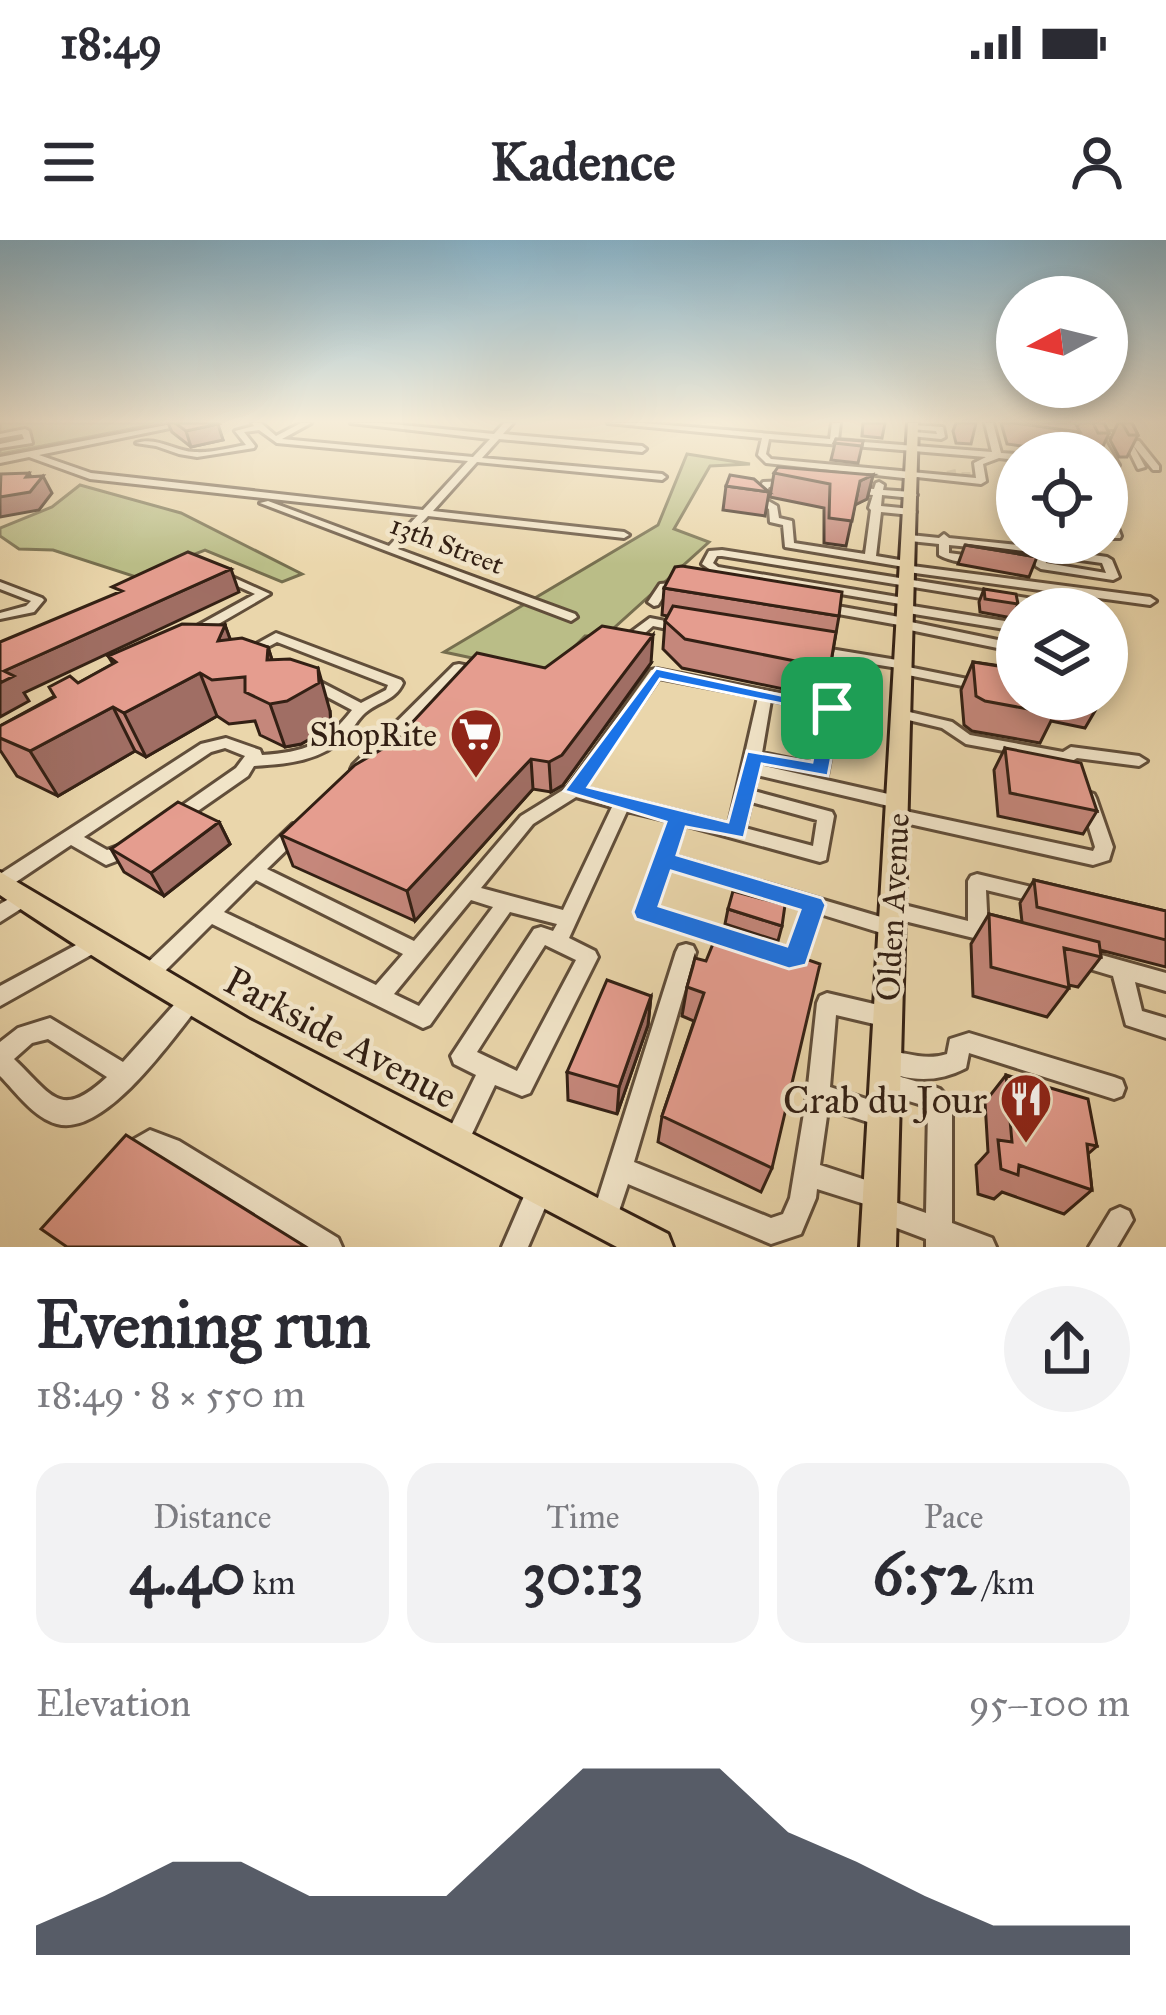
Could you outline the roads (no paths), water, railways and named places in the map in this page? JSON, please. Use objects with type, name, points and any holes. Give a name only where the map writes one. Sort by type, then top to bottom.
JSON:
[{"type":"main road","name":"Olden Avenue","points":[[878,1247],[913,470]]},
{"type":"main road","name":"Parkside Avenue","points":[[6,894],[188,1004],[656,1247]]},
{"type":"street","points":[[73,470],[90,476],[624,536]]},
{"type":"street","points":[[391,550],[465,470]]},
{"type":"street","points":[[593,470],[662,477]]},
{"type":"street","points":[[818,470],[912,484]]},
{"type":"street","points":[[870,558],[876,470]]},
{"type":"street","points":[[874,508],[912,484],[947,473],[982,482],[981,470]]},
{"type":"street","points":[[947,473],[953,495]]},
{"type":"street","points":[[837,489],[877,482],[912,484]]},
{"type":"street","points":[[810,486],[764,485],[758,499],[774,508],[774,520],[789,525],[787,543],[870,558],[907,596],[996,638]]},
{"type":"street","name":"13th Street","points":[[239,493],[571,617]]},
{"type":"street","points":[[944,537],[944,555],[987,562]]},
{"type":"street","points":[[910,538],[996,544]]},
{"type":"street","points":[[996,603],[907,596],[715,570],[707,563],[713,553],[722,553],[907,596],[996,621]]},
{"type":"street","points":[[1036,564],[1113,577],[1108,564]]},
{"type":"street","points":[[183,639],[264,594],[212,572]]},
{"type":"street","points":[[1076,572],[1080,588]]},
{"type":"street","points":[[0,584],[38,600],[30,609],[1,618]]},
{"type":"street","points":[[654,602],[664,586],[690,585]]},
{"type":"street","points":[[797,603],[996,593]]},
{"type":"street","points":[[1128,597],[1150,601]]},
{"type":"street","points":[[610,644],[623,645],[650,622],[693,629]]},
{"type":"street","points":[[71,837],[115,859],[255,761],[315,755],[344,733],[361,709],[392,692],[396,683],[276,637],[239,653],[361,709]]},
{"type":"street","points":[[799,648],[996,688]]},
{"type":"street","points":[[753,762],[820,771],[842,655]]},
{"type":"street","points":[[350,778],[459,668],[506,679]]},
{"type":"street","points":[[379,997],[527,820],[574,791],[656,673],[832,708]]},
{"type":"street","points":[[736,832],[765,694]]},
{"type":"street","points":[[901,714],[948,718],[966,740],[1075,771]]},
{"type":"street","points":[[6,894],[71,837],[206,748],[239,746],[255,754],[255,761]]},
{"type":"street","points":[[753,762],[897,808],[1093,857],[1103,855],[1104,848],[1071,752],[1139,761]]},
{"type":"street","points":[[574,791],[820,855],[826,816],[746,795]]},
{"type":"street","points":[[558,941],[622,803]]},
{"type":"street","points":[[145,978],[318,809]]},
{"type":"street","points":[[679,817],[645,912],[789,958],[796,957],[814,905]]},
{"type":"street","points":[[664,860],[814,905],[989,933],[977,881],[1061,901]]},
{"type":"street","points":[[254,872],[417,952]]},
{"type":"street","points":[[469,892],[568,919]]},
{"type":"street","points":[[210,914],[423,1018],[506,903]]},
{"type":"street","points":[[541,935],[588,958],[522,1085],[490,1071],[462,1056],[541,935]]},
{"type":"street","points":[[0,997],[91,945]]},
{"type":"street","points":[[604,1220],[686,952]]},
{"type":"street","points":[[1060,953],[1166,982]]},
{"type":"street","points":[[1121,970],[1133,1018],[1166,1028]]},
{"type":"street","points":[[620,1168],[771,1231],[792,1225],[807,1173],[827,1003],[887,1017]]},
{"type":"street","points":[[124,1075],[50,1028],[26,1035],[0,1059],[59,1114],[78,1116],[124,1075],[188,1004]]},
{"type":"street","points":[[885,1072],[945,1068],[958,1060],[958,1046],[969,1043],[1114,1088]]},
{"type":"street","points":[[454,1144],[490,1071]]},
{"type":"street","points":[[885,1072],[940,1106],[939,1239]]},
{"type":"street","points":[[818,1095],[883,1114]]},
{"type":"street","points":[[119,1168],[150,1142],[329,1247]]},
{"type":"street","points":[[807,1173],[879,1203],[939,1239],[983,1247]]},
{"type":"street","points":[[515,1247],[542,1187]]},
{"type":"street","points":[[1102,1247],[1120,1220]]},
{"type":"tunnel","points":[[951,470],[952,475]]},
{"type":"tunnel","points":[[966,472],[966,477]]},
{"type":"place","name":"ShopRite","points":[[476,780]]},
{"type":"place","name":"Crab du Jour","points":[[1026,1145]]}]
